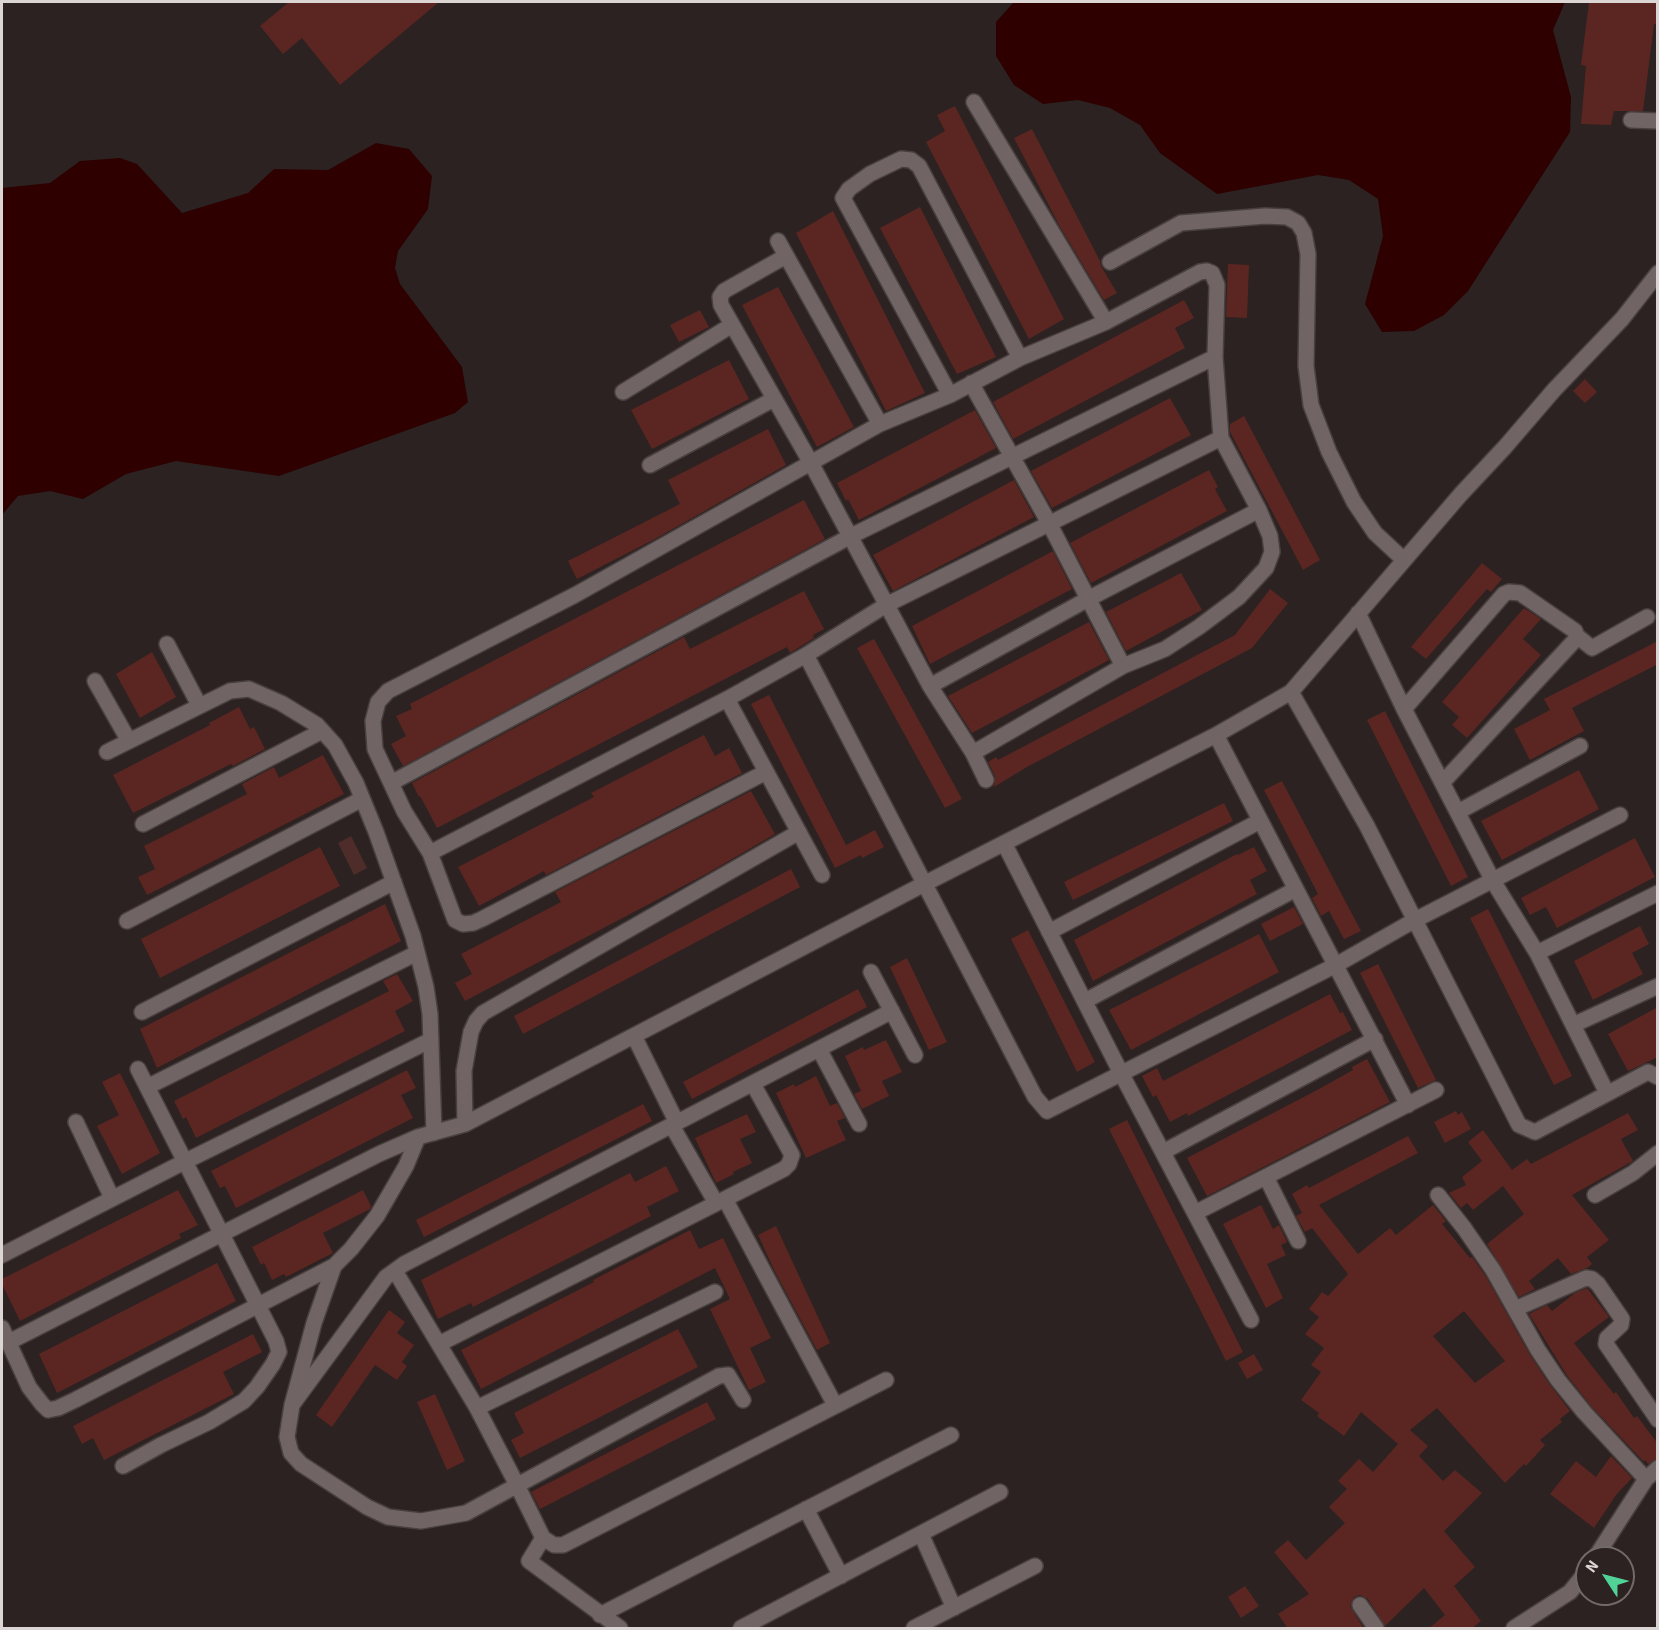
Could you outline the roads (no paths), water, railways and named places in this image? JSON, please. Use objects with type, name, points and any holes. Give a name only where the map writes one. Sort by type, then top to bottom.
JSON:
[{"type":"street","points":[[974,102],[1106,322]]},
{"type":"street","points":[[1631,120],[1658,121]]},
{"type":"street","points":[[950,395],[843,198],[849,189],[870,174],[901,159],[911,160],[919,166],[1020,358]]},
{"type":"street","points":[[1110,262],[1181,223],[1265,216],[1287,218],[1298,223],[1304,233],[1308,254],[1306,366],[1311,405],[1329,452],[1354,502],[1375,533],[1404,560]]},
{"type":"street","points":[[778,241],[880,424]]},
{"type":"street","points":[[786,256],[724,291],[720,297],[721,305],[811,463],[930,686],[974,753],[986,780]]},
{"type":"street","points":[[766,772],[473,923],[463,924],[455,920],[430,853],[404,811],[375,750],[373,721],[378,702],[388,691],[574,595],[880,424],[950,395],[1020,358],[1106,322],[1200,272],[1212,273],[1218,285],[1215,357],[1221,438],[1270,536],[1272,552],[1266,567],[1239,597],[1165,649],[1123,666],[974,753]]},
{"type":"street","points":[[9,1342],[379,1154],[418,1137],[465,1124],[924,884],[1216,735],[1291,692],[1554,390],[1622,319],[1658,273]]},
{"type":"street","points":[[623,392],[732,325]]},
{"type":"street","points":[[391,783],[851,536],[1215,357]]},
{"type":"street","points":[[971,383],[1049,523],[1123,666]]},
{"type":"street","points":[[650,465],[774,399]]},
{"type":"street","points":[[430,853],[727,699],[806,655],[886,605],[1221,438]]},
{"type":"street","points":[[930,686],[1088,599],[1259,510]]},
{"type":"street","points":[[1404,709],[1504,594],[1509,592],[1520,593],[1575,631],[1577,636],[1592,648],[1647,617]]},
{"type":"street","points":[[1358,613],[1404,709],[1493,881],[1536,953],[1607,1093]]},
{"type":"street","points":[[1443,782],[1577,636]]},
{"type":"street","points":[[166,644],[199,705]]},
{"type":"street","points":[[806,655],[1035,1097],[1047,1111],[1336,965],[1415,920],[1620,815]]},
{"type":"street","points":[[95,681],[129,741]]},
{"type":"street","points":[[107,752],[230,691],[249,688],[317,725],[335,745],[362,799],[394,882],[426,987],[431,1040],[434,1133]]},
{"type":"street","points":[[1291,692],[1367,826],[1519,1125],[1535,1132],[1648,1072],[1658,1077]]},
{"type":"street","points":[[727,699],[822,875]]},
{"type":"street","points":[[143,824],[322,730]]},
{"type":"street","points":[[1216,735],[1408,1105]]},
{"type":"street","points":[[1458,812],[1580,746]]},
{"type":"street","points":[[127,921],[362,799]]},
{"type":"street","points":[[1049,932],[1260,821]]},
{"type":"street","points":[[465,1124],[464,1071],[471,1032],[483,1013],[799,832]]},
{"type":"street","points":[[1004,843],[1121,1073],[1251,1320]]},
{"type":"street","points":[[142,1012],[394,882]]},
{"type":"street","points":[[1084,1001],[1296,890]]},
{"type":"street","points":[[1536,953],[1658,893]]},
{"type":"street","points":[[147,1087],[417,953]]},
{"type":"street","points":[[871,972],[915,1055]]},
{"type":"street","points":[[1573,1025],[1658,986]]},
{"type":"street","points":[[292,1405],[386,1277],[404,1264],[892,1011]]},
{"type":"street","points":[[634,1036],[675,1125],[721,1201],[835,1405]]},
{"type":"street","points":[[2,1255],[431,1040]]},
{"type":"street","points":[[1163,1152],[1375,1040]]},
{"type":"street","points":[[819,1049],[859,1124]]},
{"type":"street","points":[[123,1466],[230,1411],[244,1401],[257,1387],[279,1352],[259,1306],[138,1069]]},
{"type":"street","points":[[439,1344],[784,1169],[792,1160],[792,1155],[753,1084]]},
{"type":"street","points":[[1195,1213],[1436,1090]]},
{"type":"street","points":[[76,1122],[112,1198]]},
{"type":"street","points":[[2,1328],[29,1387],[48,1410],[75,1400],[334,1266],[351,1249],[376,1216],[406,1166],[418,1137]]},
{"type":"street","points":[[1595,1195],[1632,1173],[1658,1153]]},
{"type":"street","points":[[1266,1177],[1298,1241]]},
{"type":"street","points":[[1438,1195],[1493,1270],[1538,1350],[1558,1380],[1584,1412],[1646,1479]]},
{"type":"street","points":[[334,1266],[314,1323],[292,1405],[287,1437],[291,1453],[301,1464],[367,1507],[388,1517],[421,1521],[466,1513],[719,1376],[728,1375],[743,1400]]},
{"type":"street","points":[[395,1271],[477,1408],[543,1538],[554,1545],[563,1545],[886,1380]]},
{"type":"street","points":[[1515,1309],[1586,1278],[1592,1279],[1622,1319],[1621,1325],[1607,1338],[1606,1344],[1658,1420]]},
{"type":"street","points":[[477,1408],[715,1292]]},
{"type":"street","points":[[600,1615],[951,1435]]},
{"type":"street","points":[[1603,1546],[1646,1479],[1658,1468]]},
{"type":"street","points":[[741,1629],[1000,1492]]},
{"type":"street","points":[[806,1509],[841,1576]]},
{"type":"street","points":[[921,1534],[954,1608]]},
{"type":"street","points":[[543,1538],[529,1560],[620,1629]]},
{"type":"street","points":[[914,1629],[1035,1566]]},
{"type":"street","points":[[1514,1629],[1570,1592],[1575,1586]]},
{"type":"street","points":[[1360,1605],[1376,1629]]}]
